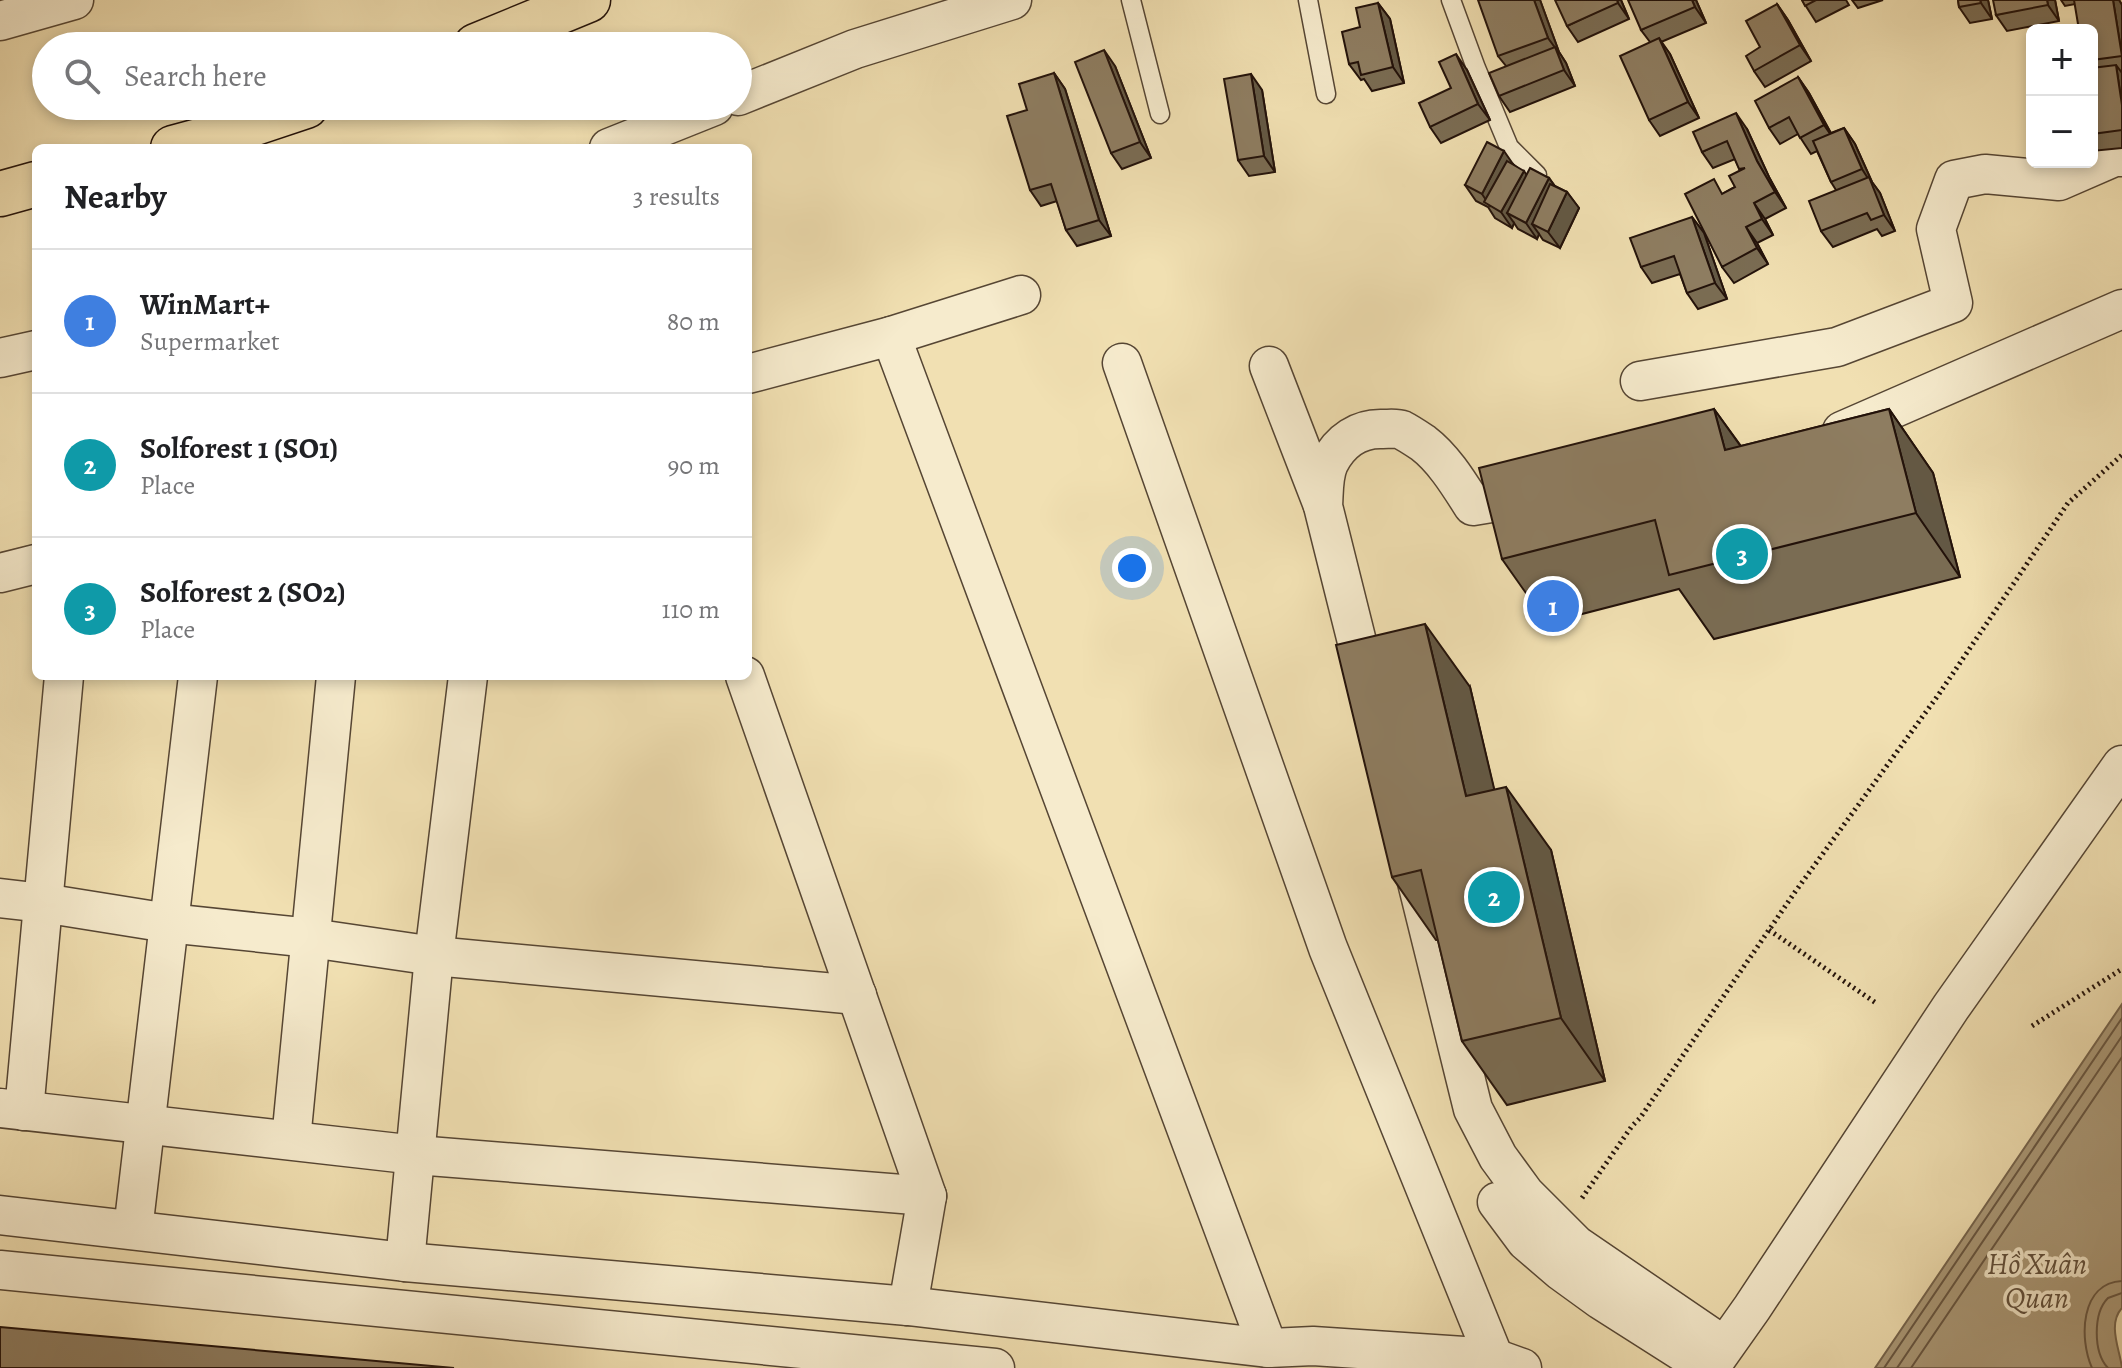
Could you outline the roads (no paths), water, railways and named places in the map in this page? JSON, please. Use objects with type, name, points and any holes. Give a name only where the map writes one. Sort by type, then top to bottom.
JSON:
[{"type":"main road","points":[[510,32],[588,0]]},
{"type":"main road","points":[[188,144],[264,120]]},
{"type":"main road","points":[[0,194],[32,185]]},
{"type":"street","points":[[0,21],[36,6],[74,0]]},
{"type":"street","points":[[752,90],[855,49],[1012,0]]},
{"type":"street","points":[[619,144],[679,120]]},
{"type":"street","points":[[1640,381],[1837,347],[1953,303],[1936,229],[1954,180],[1985,174],[2059,181],[2114,157],[2122,157]]},
{"type":"street","points":[[752,373],[891,336],[1021,295]]},
{"type":"street","points":[[1811,444],[2122,309]]},
{"type":"street","points":[[891,336],[1268,1348]]},
{"type":"street","points":[[0,358],[32,351]]},
{"type":"street","points":[[0,1215],[405,1262],[908,1306],[1268,1348],[1313,1346],[1508,1363],[1328,948],[1122,363]]},
{"type":"street","points":[[1269,366],[1323,506],[1377,722]]},
{"type":"street","points":[[1323,506],[1329,463],[1344,442],[1359,431],[1374,429],[1401,430],[1424,444],[1459,483],[1473,506],[1566,491]]},
{"type":"street","points":[[0,573],[32,565]]},
{"type":"street","points":[[64,680],[43,903],[12,1109],[416,1155],[927,1196]]},
{"type":"street","points":[[133,1230],[198,680]]},
{"type":"street","points":[[291,1140],[336,680]]},
{"type":"street","points":[[405,1262],[434,956],[468,680]]},
{"type":"street","points":[[746,680],[927,1196],[908,1306]]},
{"type":"street","points":[[1714,1361],[1951,1007],[2122,765]]},
{"type":"street","points":[[1408,846],[1473,1109],[1498,1157],[1525,1194],[1576,1245],[1714,1361]]},
{"type":"street","points":[[0,898],[168,923],[311,938],[434,956],[857,995]]},
{"type":"street","points":[[1497,1202],[1526,1241],[1561,1271],[1601,1300],[1714,1361]]},
{"type":"street","points":[[0,1270],[995,1368]]},
{"type":"lane","points":[[1131,0],[1160,114]]},
{"type":"lane","points":[[1308,0],[1326,94]]},
{"type":"lane","points":[[1451,0],[1509,147],[1537,175]]},
{"type":"water","name":"Hồ Xuân Quan","points":[[2122,1004],[2122,1308],[2115,1329],[2122,1368],[1875,1368]]},
{"type":"place","name":"Solforest 2 (SO2)","points":[[1742,554]]},
{"type":"place","name":"WinMart+","points":[[1553,606]]},
{"type":"place","name":"Solforest 1 (SO1)","points":[[1494,897]]}]
